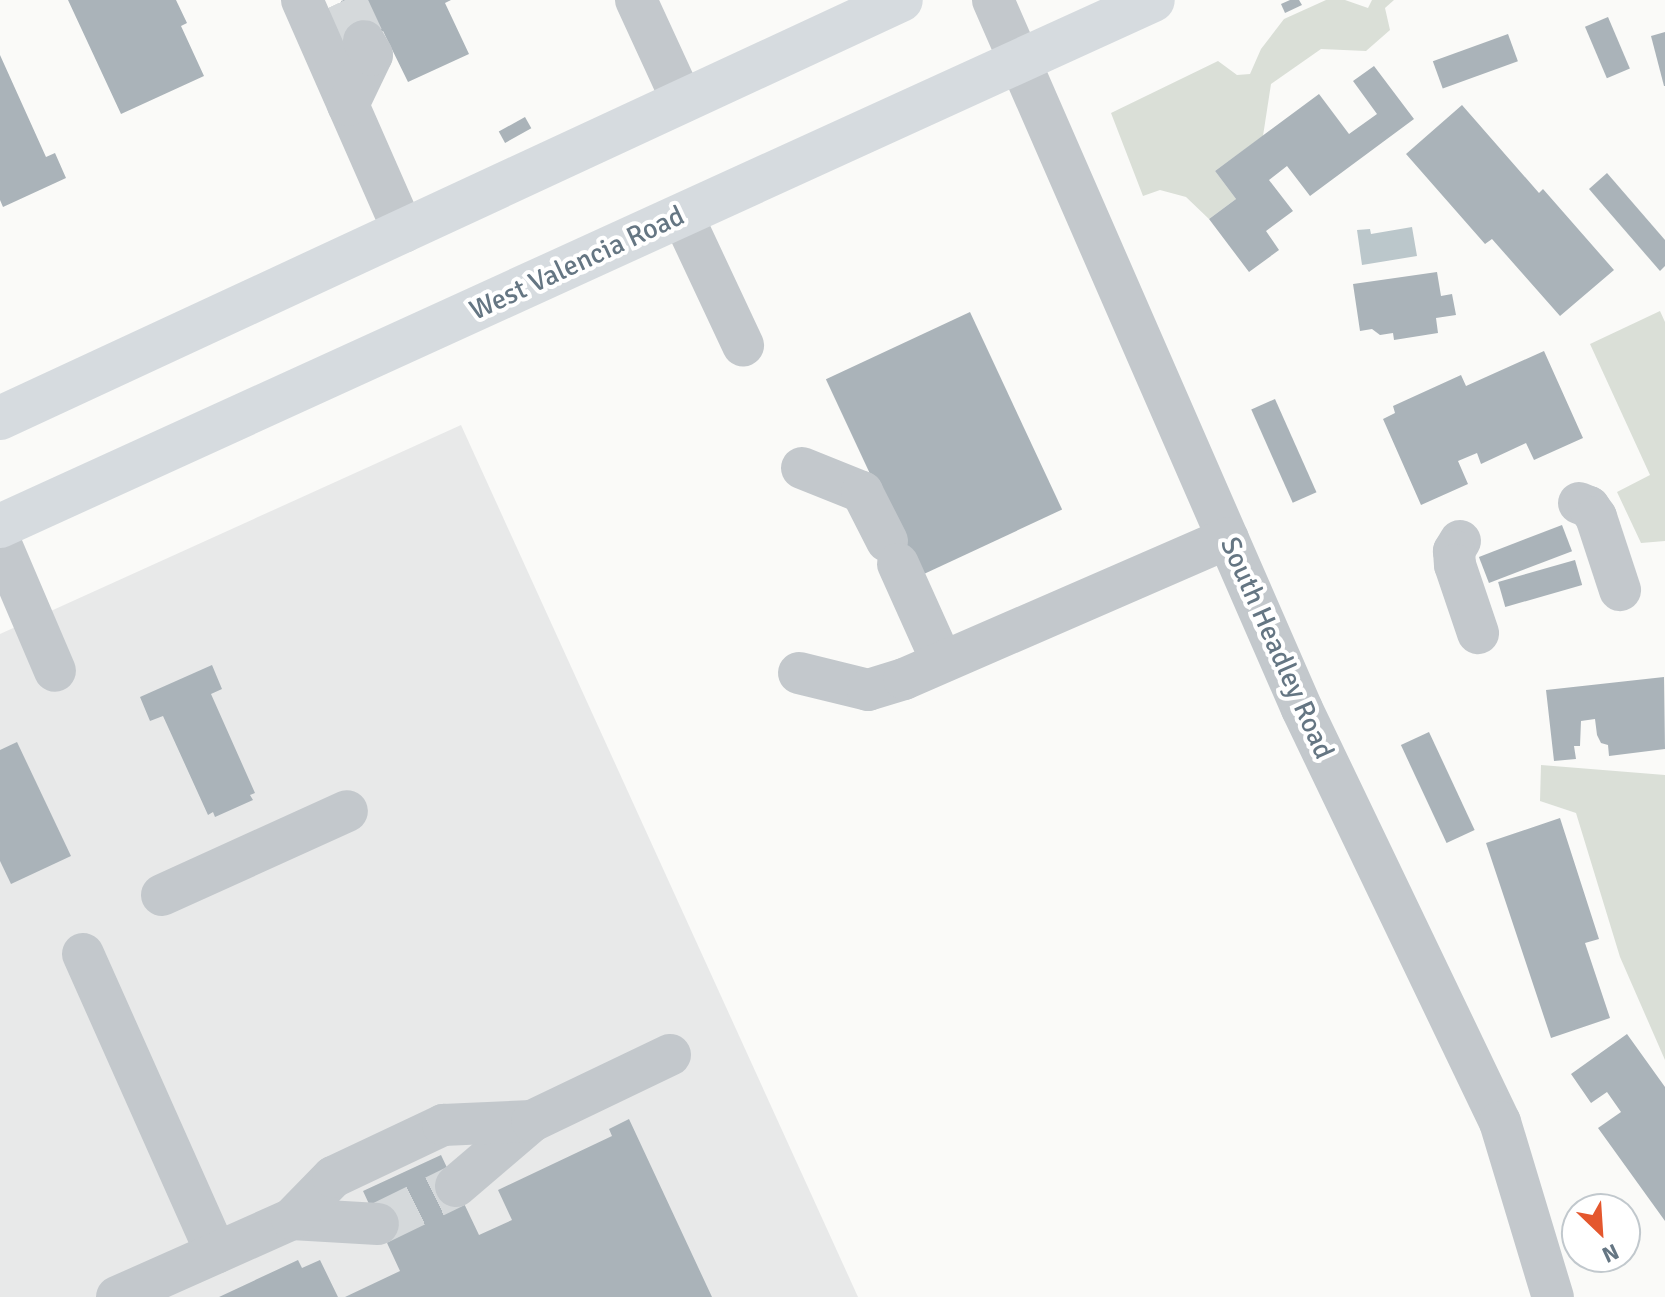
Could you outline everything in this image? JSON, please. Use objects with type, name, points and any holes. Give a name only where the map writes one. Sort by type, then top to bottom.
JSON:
[{"type":"main road","points":[[6,409],[404,232],[901,0]]},
{"type":"main road","name":"West Valencia Road","points":[[0,526],[1153,0]]},
{"type":"street","points":[[302,0],[404,232]]},
{"type":"street","points":[[636,0],[683,102]]},
{"type":"street","name":"South Headley Road","points":[[993,0],[1302,709],[1500,1122],[1553,1297]]},
{"type":"street","points":[[348,105],[372,55],[364,41]]},
{"type":"street","points":[[682,215],[743,345]]},
{"type":"street","points":[[802,468],[862,492],[942,662]]},
{"type":"street","points":[[1579,503],[1589,507],[1596,517],[1620,590]]},
{"type":"street","points":[[799,673],[868,690],[942,662],[1228,538]]},
{"type":"street","points":[[1460,541],[1454,551],[1455,565],[1478,633]]},
{"type":"street","points":[[0,542],[55,671]]},
{"type":"street","points":[[162,895],[347,811]]},
{"type":"street","points":[[83,954],[216,1253]]},
{"type":"street","points":[[456,1186],[532,1121],[670,1055]]},
{"type":"street","points":[[117,1297],[292,1219],[333,1177],[443,1125],[532,1121]]},
{"type":"street","points":[[292,1219],[378,1224]]},
{"type":"shaded area","points":[[1326,0],[1345,0],[1368,8],[1372,0],[1394,0],[1385,8],[1390,30],[1366,51],[1321,49],[1271,84],[1263,136],[1215,171],[1236,199],[1209,219],[1186,197],[1160,190],[1143,196],[1111,113],[1218,61],[1237,75],[1250,74],[1261,49],[1284,19]]},
{"type":"shaded area","points":[[1412,227],[1417,256],[1362,265],[1357,230],[1370,229],[1371,234]]},
{"type":"shaded area","points":[[1660,311],[1665,322],[1665,541],[1641,543],[1617,492],[1650,475],[1590,344]]},
{"type":"shaded area","points":[[461,425],[858,1297],[0,1297],[0,634]]},
{"type":"shaded area","points":[[1541,765],[1665,775],[1665,1060],[1620,957],[1576,813],[1540,801]]},
{"type":"building","points":[[68,0],[176,0],[187,23],[181,26],[204,76],[121,114]]},
{"type":"building","points":[[451,0],[445,3],[469,54],[408,82],[383,31],[360,42],[341,1]]},
{"type":"building","points":[[1299,0],[1302,5],[1285,13],[1281,4]]},
{"type":"building","points":[[1608,17],[1630,69],[1607,78],[1585,27]]},
{"type":"building","points":[[1665,32],[1665,86],[1664,86],[1651,36]]},
{"type":"building","points":[[1508,34],[1518,61],[1443,89],[1433,61]]},
{"type":"building","points":[[0,55],[46,157],[55,153],[66,178],[3,207],[0,200]]},
{"type":"building","points":[[1374,66],[1414,119],[1310,196],[1287,166],[1269,180],[1293,211],[1266,231],[1279,250],[1249,272],[1209,219],[1236,199],[1215,171],[1319,94],[1349,134],[1377,114],[1353,81]]},
{"type":"building","points":[[1462,105],[1539,193],[1543,189],[1614,270],[1560,316],[1492,239],[1485,244],[1406,154]]},
{"type":"building","points":[[525,117],[531,128],[505,143],[499,132]]},
{"type":"building","points":[[1607,173],[1665,240],[1665,266],[1660,271],[1589,189]]},
{"type":"building","points":[[1437,272],[1441,296],[1452,294],[1456,315],[1436,318],[1438,333],[1394,340],[1393,333],[1380,335],[1372,329],[1360,331],[1353,284]]},
{"type":"building","points":[[970,312],[1062,510],[918,577],[826,379]]},
{"type":"building","points":[[1544,351],[1583,438],[1534,460],[1526,443],[1481,464],[1477,453],[1458,461],[1468,484],[1421,505],[1383,419],[1395,413],[1393,406],[1461,375],[1466,386]]},
{"type":"building","points":[[1275,399],[1316,492],[1293,503],[1251,410]]},
{"type":"building","points":[[1562,525],[1572,551],[1489,583],[1479,557]]},
{"type":"building","points":[[1575,560],[1582,585],[1505,607],[1498,582]]},
{"type":"building","points":[[212,665],[222,689],[211,694],[255,793],[250,795],[253,800],[215,817],[213,812],[208,815],[163,716],[150,721],[140,697]]},
{"type":"building","points":[[1664,677],[1665,749],[1609,756],[1608,745],[1601,743],[1597,735],[1595,719],[1581,721],[1580,746],[1574,746],[1576,759],[1554,761],[1546,690]]},
{"type":"building","points":[[1429,732],[1475,830],[1447,843],[1401,745]]},
{"type":"building","points":[[17,742],[71,856],[11,884],[0,861],[0,750]]},
{"type":"building","points":[[1560,818],[1599,939],[1585,943],[1610,1018],[1551,1038],[1486,843]]},
{"type":"building","points":[[1627,1034],[1665,1087],[1665,1221],[1598,1128],[1621,1112],[1607,1092],[1591,1103],[1571,1074]]},
{"type":"building","points":[[629,1119],[712,1297],[345,1297],[400,1271],[363,1191],[441,1155],[479,1235],[512,1220],[498,1190],[612,1136],[609,1129]]},
{"type":"building","points":[[298,1260],[302,1268],[320,1260],[338,1297],[219,1297]]},
{"type":"tunnel","points":[[345,0],[364,41]]},
{"type":"tunnel","points":[[378,1224],[456,1186]]}]
